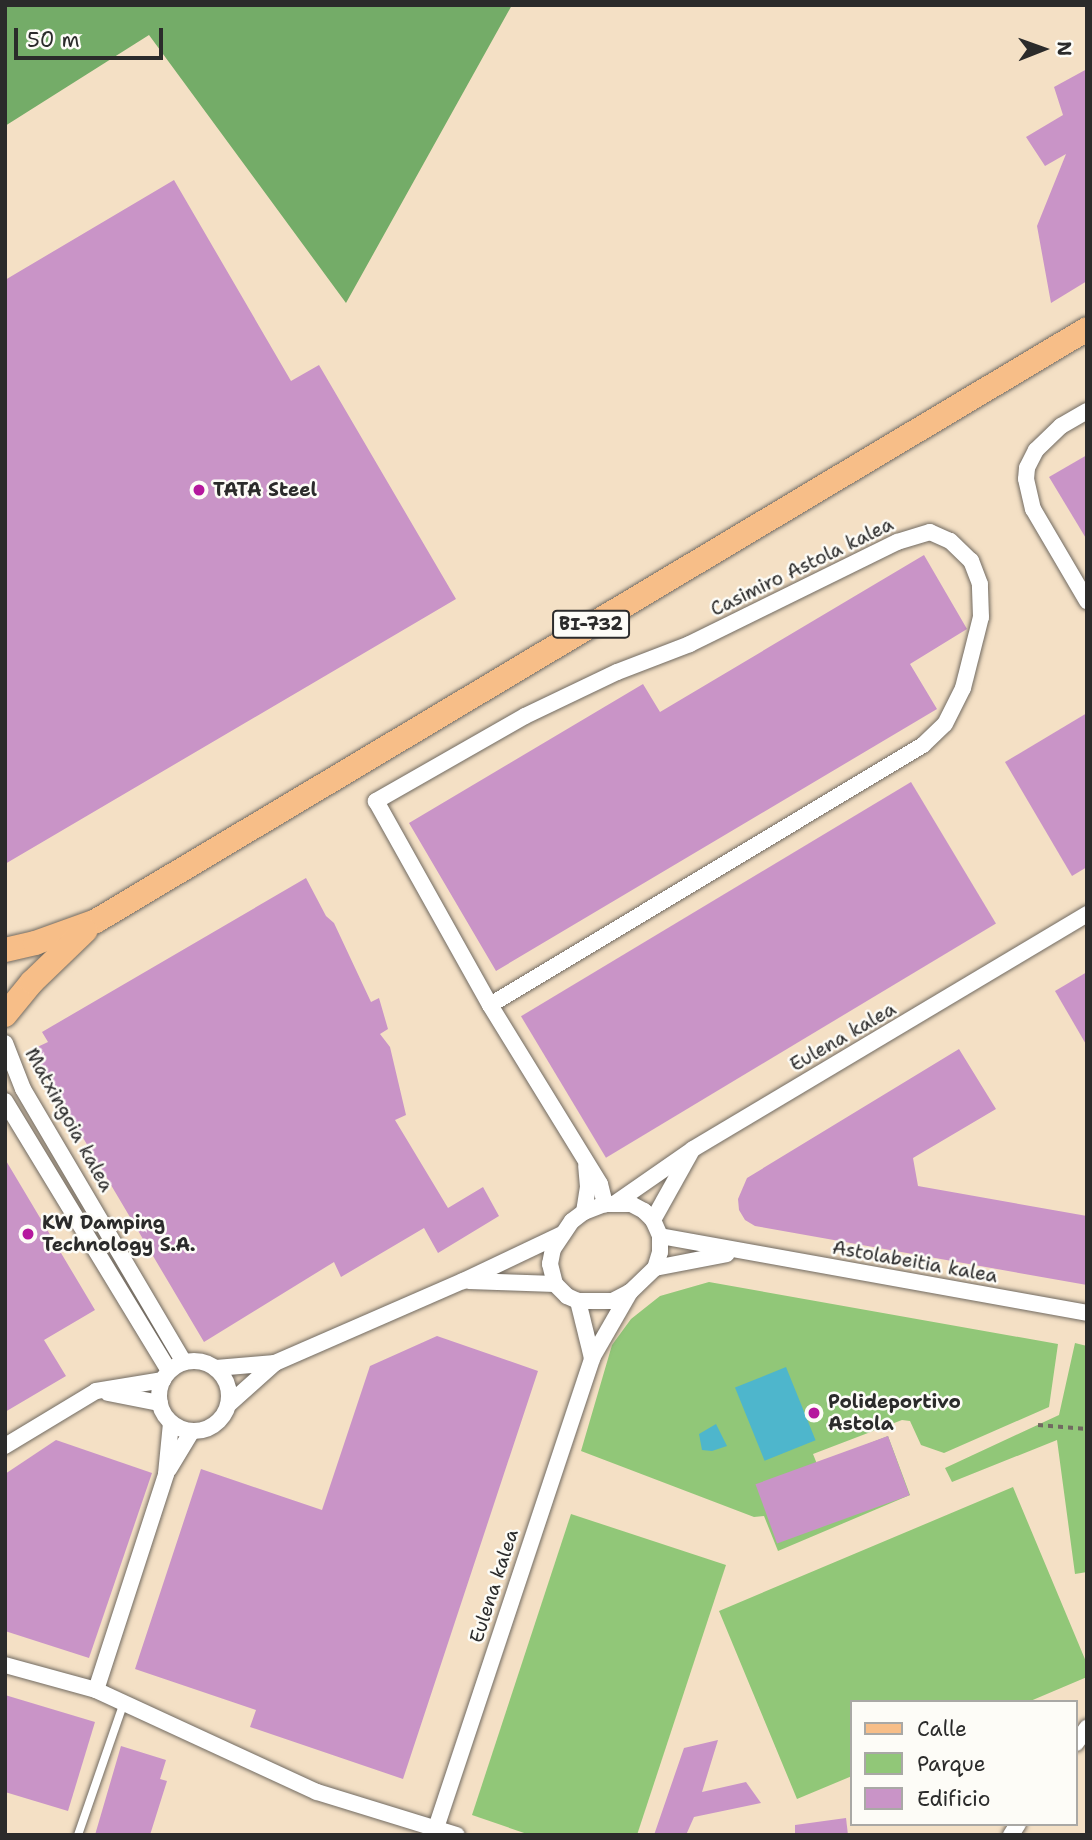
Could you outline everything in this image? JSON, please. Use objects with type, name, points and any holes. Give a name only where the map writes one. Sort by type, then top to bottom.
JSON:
[{"type":"main road","name":"BI-732","points":[[5,950],[35,943],[96,921],[1087,329]]},
{"type":"main road","name":"BI-732","points":[[6,1014],[55,958],[96,921]]},
{"type":"main road","name":"BI-732","points":[[5,995],[6,1014]]},
{"type":"street","points":[[1087,411],[1061,426],[1030,459],[1026,479],[1033,509],[1087,600]]},
{"type":"street","name":"Casimiro Astola kalea","points":[[490,1005],[923,745],[945,724],[956,708],[966,676],[981,617],[980,584],[971,561],[950,541],[930,532],[897,542],[690,644],[617,672],[525,716],[376,801],[490,1005],[600,1184],[609,1204]]},
{"type":"street","name":"Eulena kalea","points":[[609,1204],[693,1149],[1014,961],[1087,914]]},
{"type":"street","name":"Matxingoia kalea","points":[[5,1043],[23,1089],[184,1362]]},
{"type":"street","points":[[5,1101],[166,1376],[160,1403],[171,1423],[166,1474],[96,1690]]},
{"type":"street","points":[[653,1220],[693,1149]]},
{"type":"street","points":[[584,1212],[588,1187],[586,1163]]},
{"type":"street","points":[[609,1204],[631,1205],[653,1220],[660,1236],[660,1252],[654,1268],[630,1292],[612,1301],[578,1301],[567,1296],[555,1284],[550,1264],[552,1249],[562,1234],[584,1212],[609,1204]]},
{"type":"street","points":[[171,1423],[192,1431],[215,1424],[228,1405],[275,1363],[463,1281],[562,1234]]},
{"type":"street","name":"Astolabeitia kalea","points":[[660,1236],[736,1252],[1087,1313]]},
{"type":"street","name":"Astolabeitia kalea","points":[[654,1268],[736,1252]]},
{"type":"street","points":[[463,1281],[530,1281],[555,1284]]},
{"type":"street","name":"Eulena kalea","points":[[436,1828],[592,1358],[630,1292]]},
{"type":"street","points":[[578,1301],[592,1358]]},
{"type":"street","points":[[5,1446],[96,1391],[166,1376],[184,1362],[206,1363],[216,1368],[228,1385],[228,1405]]},
{"type":"street","points":[[216,1368],[275,1363]]},
{"type":"street","points":[[96,1391],[160,1403]]},
{"type":"street","points":[[166,1474],[192,1431]]},
{"type":"street","points":[[5,1665],[96,1690],[317,1792],[457,1835]]},
{"type":"lane","points":[[78,1835],[124,1702]]},
{"type":"path","points":[[1038,1425],[1087,1429]]},
{"type":"green space","points":[[5,5],[512,5],[346,303],[149,35],[5,126]]},
{"type":"green space","name":"Polideportivo Astola","points":[[709,1282],[1058,1344],[1049,1407],[944,1453],[921,1445],[910,1421],[902,1420],[813,1454],[817,1464],[888,1436],[910,1495],[778,1551],[764,1516],[754,1517],[581,1451],[612,1345],[631,1319],[660,1296]]},
{"type":"green space","points":[[1075,1343],[1087,1346],[1087,1572],[1075,1574],[1057,1440],[952,1482],[945,1468],[1059,1415]]},
{"type":"green space","points":[[1013,1487],[1087,1664],[1087,1677],[1033,1700],[850,1700],[850,1777],[797,1799],[719,1611]]},
{"type":"green space","points":[[571,1514],[726,1565],[637,1835],[530,1835],[472,1815]]},
{"type":"water","points":[[786,1367],[816,1440],[765,1461],[735,1388]]},
{"type":"water","points":[[716,1424],[727,1446],[712,1451],[702,1450],[699,1434]]},
{"type":"building","points":[[1087,69],[1087,281],[1051,303],[1037,226],[1066,154],[1045,166],[1026,137],[1063,115],[1054,87]]},
{"type":"building","name":"TATA Steel","points":[[174,180],[291,381],[319,365],[456,599],[5,864],[5,280]]},
{"type":"building","points":[[1087,455],[1087,540],[1049,477]]},
{"type":"building","points":[[924,555],[967,629],[910,664],[937,709],[496,971],[409,823],[643,684],[660,712]]},
{"type":"building","points":[[1087,713],[1087,867],[1072,876],[1005,762]]},
{"type":"building","points":[[911,782],[996,923],[606,1158],[521,1016]]},
{"type":"building","points":[[306,878],[326,916],[334,923],[371,1002],[379,998],[388,1029],[380,1034],[390,1047],[406,1115],[395,1120],[448,1208],[483,1187],[499,1216],[438,1253],[424,1228],[341,1277],[334,1262],[204,1342],[31,1050],[48,1042],[42,1032]]},
{"type":"building","points":[[1087,972],[1087,1046],[1055,991]]},
{"type":"building","points":[[959,1049],[996,1109],[913,1158],[918,1186],[1087,1216],[1087,1285],[755,1226],[745,1220],[739,1210],[738,1199],[747,1178]]},
{"type":"building","name":"KW Damping Technology S.A.","points":[[5,1159],[95,1310],[44,1340],[66,1376],[5,1412]]},
{"type":"building","points":[[437,1336],[538,1371],[403,1779],[250,1727],[256,1710],[135,1669],[201,1469],[322,1510],[370,1366]]},
{"type":"building","points":[[888,1436],[910,1495],[777,1543],[756,1484]]},
{"type":"building","points":[[56,1440],[152,1473],[89,1658],[5,1631],[5,1474]]},
{"type":"building","points":[[5,1695],[95,1722],[68,1811],[5,1792]]},
{"type":"building","points":[[718,1740],[702,1792],[746,1782],[761,1803],[694,1817],[686,1835],[654,1835],[684,1748]]},
{"type":"building","points":[[121,1746],[166,1760],[160,1779],[167,1781],[150,1835],[95,1835]]},
{"type":"building","points":[[846,1818],[848,1835],[795,1835],[795,1825]]},
{"type":"place","name":"TATA Steel","points":[[199,490]]},
{"type":"place","name":"KW Damping Technology S.A.","points":[[28,1234]]},
{"type":"place","name":"Polideportivo Astola","points":[[814,1413]]}]
